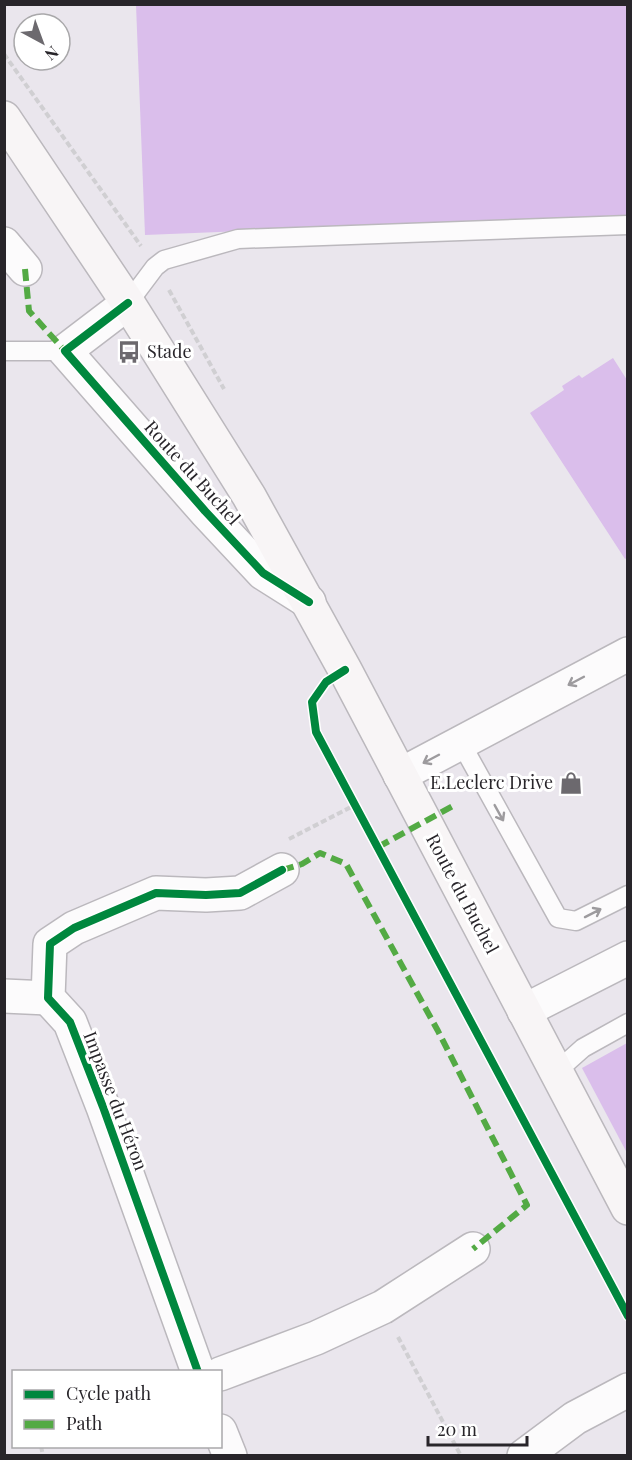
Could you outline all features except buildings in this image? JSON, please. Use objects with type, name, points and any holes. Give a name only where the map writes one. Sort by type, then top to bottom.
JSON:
[{"type":"main road","name":"Route du Buchel","points":[[4,118],[128,303],[249,496],[309,602],[627,1208]]},
{"type":"street","points":[[4,244],[25,269]]},
{"type":"street","points":[[65,351],[128,303]]},
{"type":"street","name":"Route du Buchel","points":[[65,351],[205,511],[264,573],[309,602]]},
{"type":"street","points":[[400,776],[627,654]]},
{"type":"street","points":[[4,996],[48,998],[50,944],[75,928],[156,893],[206,895],[240,893],[282,870]]},
{"type":"street","points":[[524,1011],[627,958]]},
{"type":"street","name":"Impasse du Héron","points":[[48,998],[70,1022],[198,1370]]},
{"type":"street","points":[[222,1373],[316,1338],[383,1307],[473,1249]]},
{"type":"street","points":[[524,1455],[575,1418],[627,1390]]},
{"type":"street","points":[[222,1436],[230,1455]]},
{"type":"lane","points":[[128,303],[155,267],[164,260],[238,239],[627,225]]},
{"type":"lane","points":[[4,351],[65,351]]},
{"type":"lane","points":[[461,743],[558,918],[576,921],[627,895]]},
{"type":"lane","points":[[556,1072],[583,1048],[627,1023]]},
{"type":"path","points":[[282,870],[284,842],[356,805]]},
{"type":"path","points":[[383,1307],[461,1455]]},
{"type":"shaded area","points":[[136,5],[627,5],[627,215],[145,235]]},
{"type":"shaded area","points":[[613,358],[627,380],[628,557],[625,559],[530,413],[564,390],[562,386],[579,375],[582,378]]},
{"type":"shaded area","points":[[627,1043],[627,1153],[582,1068]]},
{"type":"marked path","points":[[25,269],[29,311],[65,351]]},
{"type":"marked path","points":[[378,847],[453,806]]},
{"type":"marked path","points":[[282,870],[302,864],[320,853],[346,864],[438,1031],[527,1205],[473,1249]]},
{"type":"cycle path","points":[[128,303],[65,351],[205,511],[263,573],[309,602]]},
{"type":"cycle path","points":[[345,670],[326,682],[312,702],[316,732],[628,1316]]},
{"type":"cycle path","points":[[197,1370],[70,1022],[48,998],[50,944],[74,928],[156,893],[206,895],[240,893],[282,870]]},
{"type":"place","name":"Stade","points":[[129,352]]},
{"type":"place","name":"E.Leclerc Drive","points":[[571,783]]}]
